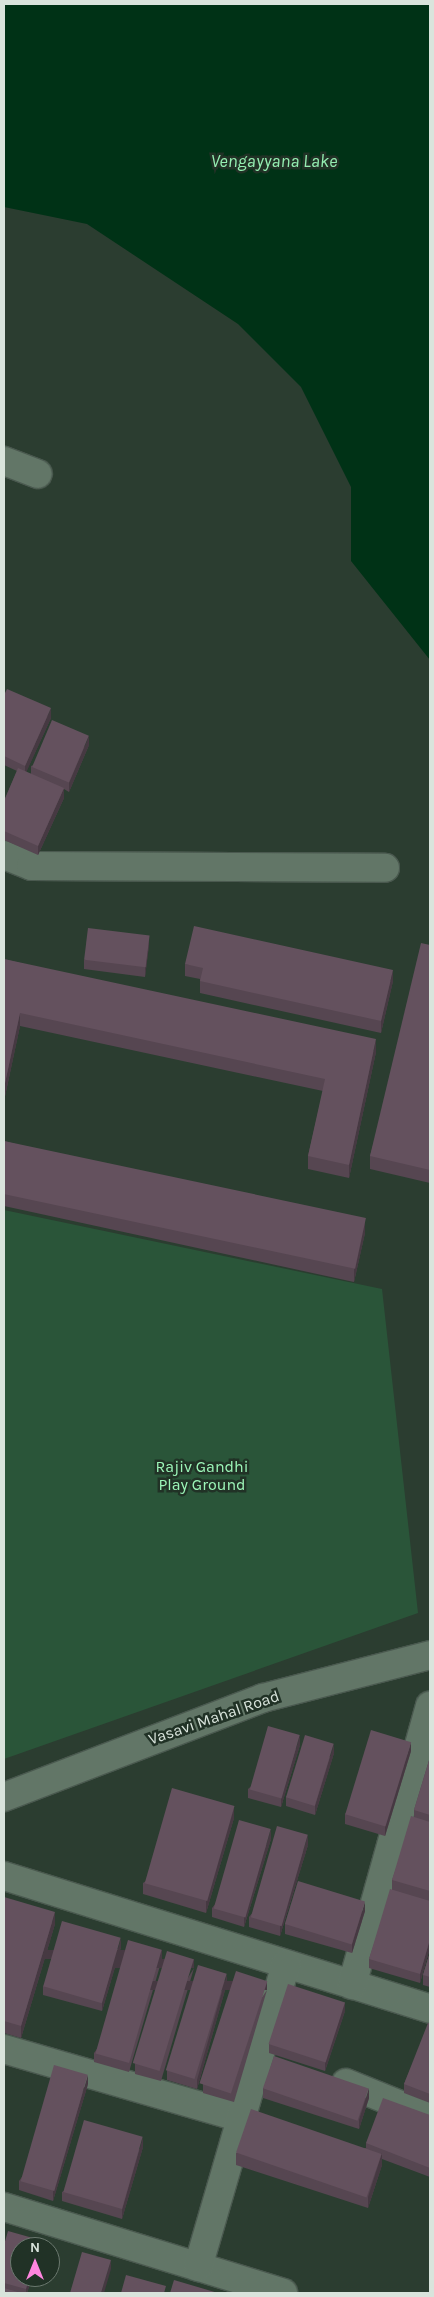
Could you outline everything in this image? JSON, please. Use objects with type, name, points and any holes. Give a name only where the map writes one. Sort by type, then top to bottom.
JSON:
[{"type":"street","points":[[4,461],[38,474]]},
{"type":"street","points":[[4,854],[31,866],[384,868]]},
{"type":"street","name":"Vasavi Mahal Road","points":[[4,1797],[262,1698],[430,1655]]},
{"type":"street","points":[[352,1985],[430,1706]]},
{"type":"street","points":[[4,1876],[430,2009]]},
{"type":"street","points":[[198,2267],[286,1965]]},
{"type":"street","points":[[4,2049],[241,2118]]},
{"type":"street","points":[[346,2083],[430,2117]]},
{"type":"street","points":[[4,2207],[284,2293]]},
{"type":"green space","name":"Rajiv Gandhi Play Ground","points":[[4,1210],[382,1289],[418,1613],[4,1759]]},
{"type":"water","name":"Vengayyana Lake","points":[[4,4],[430,4],[430,660],[351,561],[351,487],[301,387],[238,324],[87,224],[4,207]]},
{"type":"building","points":[[7,689],[51,708],[25,766],[4,756],[4,695]]},
{"type":"building","points":[[52,720],[89,736],[69,783],[32,767]]},
{"type":"building","points":[[18,768],[64,788],[38,846],[4,831],[4,801]]},
{"type":"building","points":[[194,926],[393,970],[381,1021],[200,981],[203,968],[185,964]]},
{"type":"building","points":[[88,928],[150,936],[146,967],[84,960]]},
{"type":"building","points":[[421,943],[430,945],[430,1170],[370,1156]]},
{"type":"building","points":[[4,959],[376,1039],[349,1165],[308,1156],[325,1079],[20,1013],[4,1088]]},
{"type":"building","points":[[4,1141],[366,1218],[355,1269],[4,1194]]},
{"type":"building","points":[[268,1726],[300,1735],[282,1799],[250,1789]]},
{"type":"building","points":[[371,1730],[411,1742],[385,1826],[345,1814]]},
{"type":"building","points":[[305,1735],[334,1744],[315,1806],[286,1797]]},
{"type":"building","points":[[430,1757],[430,1815],[414,1810]]},
{"type":"building","points":[[172,1788],[234,1806],[207,1901],[145,1883]]},
{"type":"building","points":[[411,1816],[430,1822],[430,1891],[392,1880]]},
{"type":"building","points":[[239,1820],[271,1829],[245,1918],[214,1908]]},
{"type":"building","points":[[277,1826],[308,1835],[282,1926],[251,1917]]},
{"type":"building","points":[[298,1881],[365,1901],[352,1944],[285,1924]]},
{"type":"building","points":[[390,1889],[430,1901],[430,1939],[420,1974],[369,1959]]},
{"type":"building","points":[[4,1897],[55,1912],[21,2026],[4,2021]]},
{"type":"building","points":[[62,1921],[121,1938],[102,2003],[43,1986]]},
{"type":"building","points":[[128,1940],[162,1950],[129,2063],[95,2053]]},
{"type":"building","points":[[167,1951],[194,1959],[160,2071],[133,2063]]},
{"type":"building","points":[[430,1952],[430,1977],[423,1975]]},
{"type":"building","points":[[198,1965],[227,1974],[195,2079],[166,2070]]},
{"type":"building","points":[[236,1971],[267,1981],[231,2093],[200,2083]]},
{"type":"building","points":[[288,1984],[345,2003],[326,2062],[269,2044]]},
{"type":"building","points":[[428,2023],[430,2023],[430,2094],[404,2084]]},
{"type":"building","points":[[274,2056],[369,2089],[357,2121],[263,2088]]},
{"type":"building","points":[[54,2065],[88,2075],[54,2191],[21,2181]]},
{"type":"building","points":[[383,2098],[430,2115],[430,2168],[366,2143]]},
{"type":"building","points":[[251,2109],[381,2154],[367,2197],[236,2152]]},
{"type":"building","points":[[84,2120],[143,2137],[122,2209],[63,2192]]},
{"type":"building","points":[[8,2231],[29,2237],[10,2237],[10,2285],[4,2283],[4,2245]]},
{"type":"building","points":[[82,2252],[111,2260],[101,2293],[70,2293]]},
{"type":"building","points":[[126,2275],[166,2286],[164,2293],[121,2293]]},
{"type":"building","points":[[174,2280],[218,2293],[170,2293]]},
{"type":"building","points":[[4,2288],[21,2293],[4,2293]]}]
